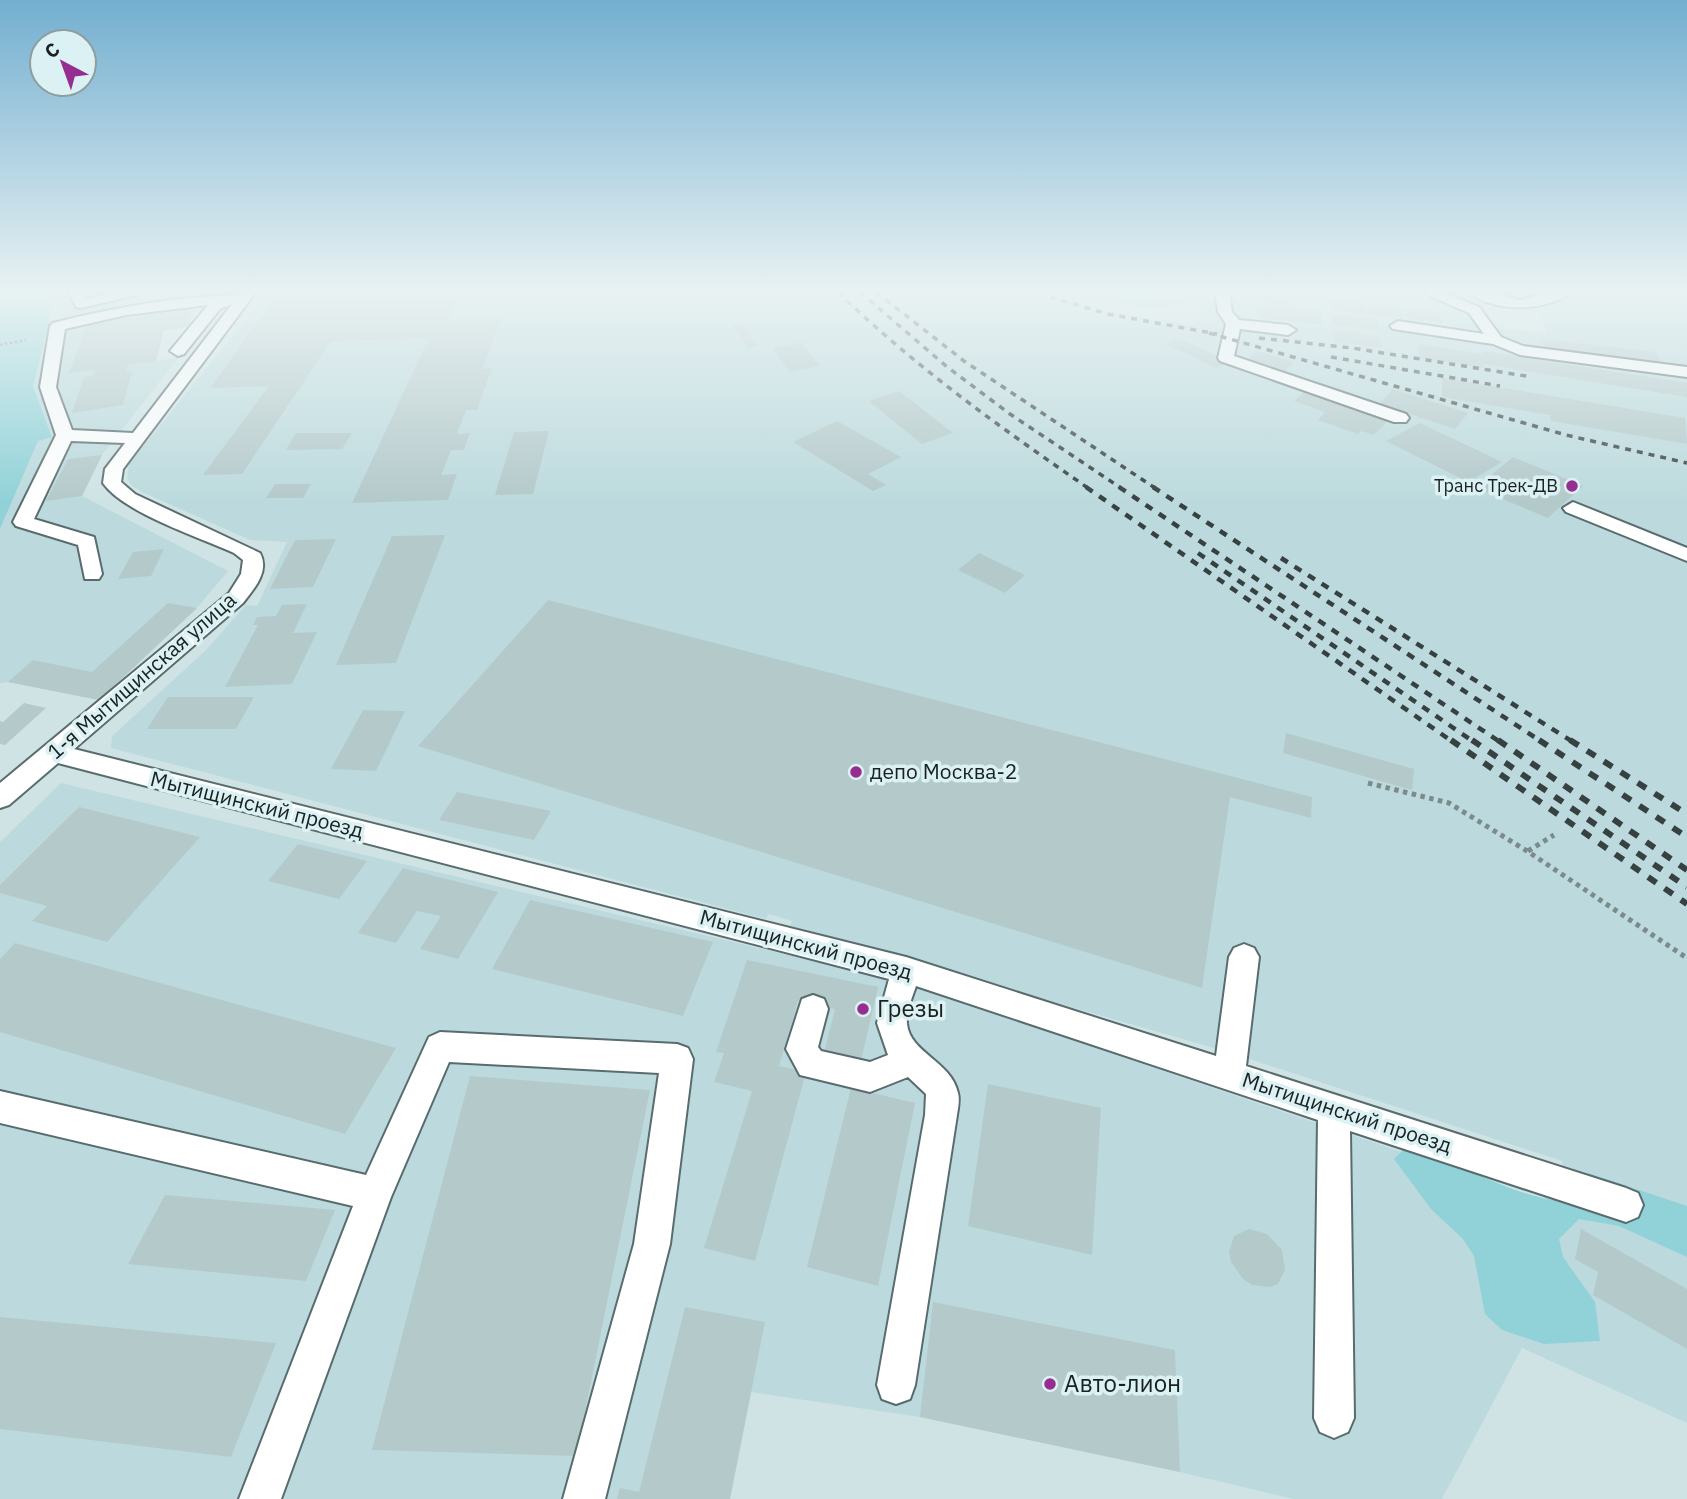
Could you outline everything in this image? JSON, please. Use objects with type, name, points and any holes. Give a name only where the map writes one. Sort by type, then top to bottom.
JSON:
[{"type":"street","points":[[52,362],[48,387],[65,435],[23,522],[87,541],[92,574]]},
{"type":"street","name":"1-я Мытищинская улица","points":[[0,799],[236,598],[255,568],[253,557],[241,549],[121,493],[112,483],[114,470],[194,362]]},
{"type":"street","points":[[1237,362],[1400,418]]},
{"type":"street","points":[[1611,362],[1687,372]]},
{"type":"street","points":[[65,435],[138,438]]},
{"type":"street","points":[[1573,508],[1687,555]]},
{"type":"street","name":"Мытищинский проезд","points":[[54,753],[906,970],[1626,1205]]},
{"type":"street","points":[[1229,1074],[1244,957]]},
{"type":"street","points":[[896,1384],[941,1115],[942,1091],[933,1077],[909,1061],[897,1043],[892,1022],[906,970]]},
{"type":"street","points":[[813,1009],[802,1049],[811,1064],[870,1077],[909,1061]]},
{"type":"street","points":[[260,1499],[375,1194],[440,1047],[677,1059],[652,1244],[583,1499]]},
{"type":"street","points":[[0,1107],[375,1194]]},
{"type":"street","points":[[1334,1108],[1334,1418]]},
{"type":"path","points":[[1368,783],[1449,803],[1527,851],[1687,958]]},
{"type":"path","points":[[1527,851],[1554,835]]},
{"type":"shaded area","points":[[0,362],[39,362],[33,386],[52,437],[38,441],[0,529]]},
{"type":"shaded area","points":[[39,362],[175,362],[102,455],[82,496],[228,571],[197,608],[99,700],[8,682],[0,683],[0,529],[38,441],[52,436],[33,386]]},
{"type":"shaded area","points":[[211,362],[1687,362],[1687,1423],[1522,1348],[1442,1499],[1293,1499],[1180,1472],[920,1417],[751,1392],[730,1499],[0,1499],[0,842],[61,783],[898,981],[1570,1209],[1562,1161],[1231,1053],[790,926],[792,921],[769,914],[766,919],[111,748],[112,736],[205,651],[246,605],[257,606],[287,542],[250,540],[142,492],[132,486],[127,478],[129,464]]},
{"type":"shaded area","points":[[1403,1150],[1436,1157],[1509,1188],[1545,1198],[1580,1201],[1588,1173],[1687,1206],[1687,1257],[1619,1226],[1579,1219],[1559,1239],[1563,1257],[1595,1302],[1600,1341],[1544,1344],[1502,1330],[1485,1314],[1474,1256],[1463,1239],[1431,1209],[1394,1159]]},
{"type":"building","points":[[73,362],[149,362],[128,365],[126,372],[132,371],[123,405],[72,413],[84,377],[92,376],[95,370],[69,373]]},
{"type":"building","points":[[229,362],[317,362],[242,474],[203,475],[269,386],[210,388]]},
{"type":"building","points":[[418,362],[485,362],[482,369],[492,368],[477,410],[466,410],[457,434],[470,433],[464,450],[451,450],[441,475],[457,474],[448,500],[352,503]]},
{"type":"building","points":[[782,362],[817,362],[820,366],[790,372]]},
{"type":"building","points":[[1203,362],[1230,362],[1216,368]]},
{"type":"building","points":[[1245,362],[1294,362],[1294,362],[1283,374]]},
{"type":"building","points":[[1445,362],[1552,362],[1687,383],[1687,397],[1483,364],[1484,368]]},
{"type":"building","points":[[1442,378],[1685,418],[1687,444],[1551,421],[1550,415],[1442,397]]},
{"type":"building","points":[[1393,389],[1468,413],[1455,429],[1379,404]]},
{"type":"building","points":[[899,391],[953,433],[922,444],[869,401]]},
{"type":"building","points":[[1304,392],[1388,420],[1374,435],[1361,431],[1358,434],[1318,420],[1325,412],[1294,401]]},
{"type":"building","points":[[837,421],[901,457],[868,474],[886,485],[873,491],[793,442]]},
{"type":"building","points":[[1420,423],[1502,462],[1468,482],[1386,441]]},
{"type":"building","points":[[549,431],[533,494],[495,495],[514,432]]},
{"type":"building","points":[[296,433],[352,433],[342,449],[286,450]]},
{"type":"building","points":[[102,455],[82,496],[46,501],[68,459]]},
{"type":"building","points":[[1513,457],[1583,486],[1548,518],[1476,488]]},
{"type":"building","points":[[275,484],[311,484],[303,498],[266,498]]},
{"type":"building","points":[[445,535],[396,663],[336,665],[392,536]]},
{"type":"building","points":[[336,539],[313,587],[270,589],[295,540]]},
{"type":"building","points":[[164,549],[151,576],[118,579],[133,552]]},
{"type":"building","points":[[979,553],[1025,575],[1005,593],[958,570]]},
{"type":"building","name":"депо Москва-2","points":[[548,600],[1312,797],[1311,818],[1230,797],[1202,988],[418,746]]},
{"type":"building","points":[[168,603],[197,608],[99,700],[8,682],[33,660],[92,672]]},
{"type":"building","points":[[307,604],[293,633],[317,632],[292,684],[225,687],[258,625],[253,625],[257,617],[276,616],[282,605]]},
{"type":"building","points":[[168,697],[254,697],[236,729],[147,729]]},
{"type":"building","points":[[24,703],[46,708],[5,745],[0,744],[0,721],[3,722]]},
{"type":"building","points":[[363,710],[405,711],[376,771],[331,769]]},
{"type":"building","points":[[1286,733],[1414,769],[1412,790],[1283,753]]},
{"type":"building","points":[[457,792],[551,811],[534,840],[439,820]]},
{"type":"building","points":[[79,807],[200,837],[107,942],[32,921],[47,906],[0,893],[0,885]]},
{"type":"building","points":[[298,844],[367,861],[339,899],[268,881]]},
{"type":"building","points":[[403,868],[498,892],[458,959],[420,949],[441,916],[417,911],[396,943],[358,933]]},
{"type":"building","points":[[530,900],[713,942],[683,1016],[492,969]]},
{"type":"building","points":[[15,943],[396,1048],[345,1134],[0,1032],[0,959]]},
{"type":"building","points":[[747,960],[878,987],[861,1061],[824,1053],[835,1009],[798,1001],[779,1066],[806,1072],[755,1261],[704,1248],[752,1091],[714,1082],[724,1053],[716,1052]]},
{"type":"building","points":[[470,1076],[650,1090],[576,1456],[372,1450]]},
{"type":"building","points":[[988,1084],[1101,1108],[1092,1255],[968,1226]]},
{"type":"building","points":[[851,1088],[915,1103],[878,1286],[807,1267]]},
{"type":"building","points":[[165,1195],[335,1210],[306,1281],[128,1264]]},
{"type":"building","points":[[1249,1229],[1267,1234],[1282,1250],[1285,1270],[1278,1284],[1270,1287],[1252,1285],[1243,1279],[1231,1262],[1229,1252],[1234,1236]]},
{"type":"building","points":[[1581,1229],[1687,1289],[1687,1349],[1593,1295],[1598,1272],[1575,1259]]},
{"type":"building","name":"Авто-лион","points":[[933,1302],[1175,1350],[1180,1472],[920,1417]]},
{"type":"building","points":[[685,1307],[765,1322],[730,1499],[617,1499],[620,1488],[639,1492]]},
{"type":"building","points":[[0,1317],[276,1343],[231,1457],[0,1429]]},
{"type":"railway","points":[[917,362],[1088,488]]},
{"type":"railway","points":[[941,362],[1010,414],[1121,488]]},
{"type":"railway","points":[[965,362],[1155,488]]},
{"type":"railway","points":[[1310,362],[1566,435],[1687,463]]},
{"type":"railway","points":[[1360,362],[1500,386]]},
{"type":"railway","points":[[1439,362],[1532,377]]},
{"type":"railway","points":[[1086,487],[1453,742]]},
{"type":"railway","points":[[1119,487],[1500,742]]},
{"type":"railway","points":[[1153,487],[1542,742]]},
{"type":"railway","points":[[1198,553],[1474,742]]},
{"type":"railway","points":[[1281,558],[1573,742]]},
{"type":"railway","points":[[1451,740],[1687,904]]},
{"type":"railway","points":[[1472,740],[1687,887]]},
{"type":"railway","points":[[1498,740],[1687,870]]},
{"type":"railway","points":[[1539,740],[1687,837]]},
{"type":"railway","points":[[1570,740],[1687,814]]},
{"type":"place","name":"Транс Трек-ДВ","points":[[1572,486]]},
{"type":"place","name":"депо Москва-2","points":[[856,772]]},
{"type":"place","name":"Грезы","points":[[863,1009]]},
{"type":"place","name":"Авто-лион","points":[[1050,1384]]}]
